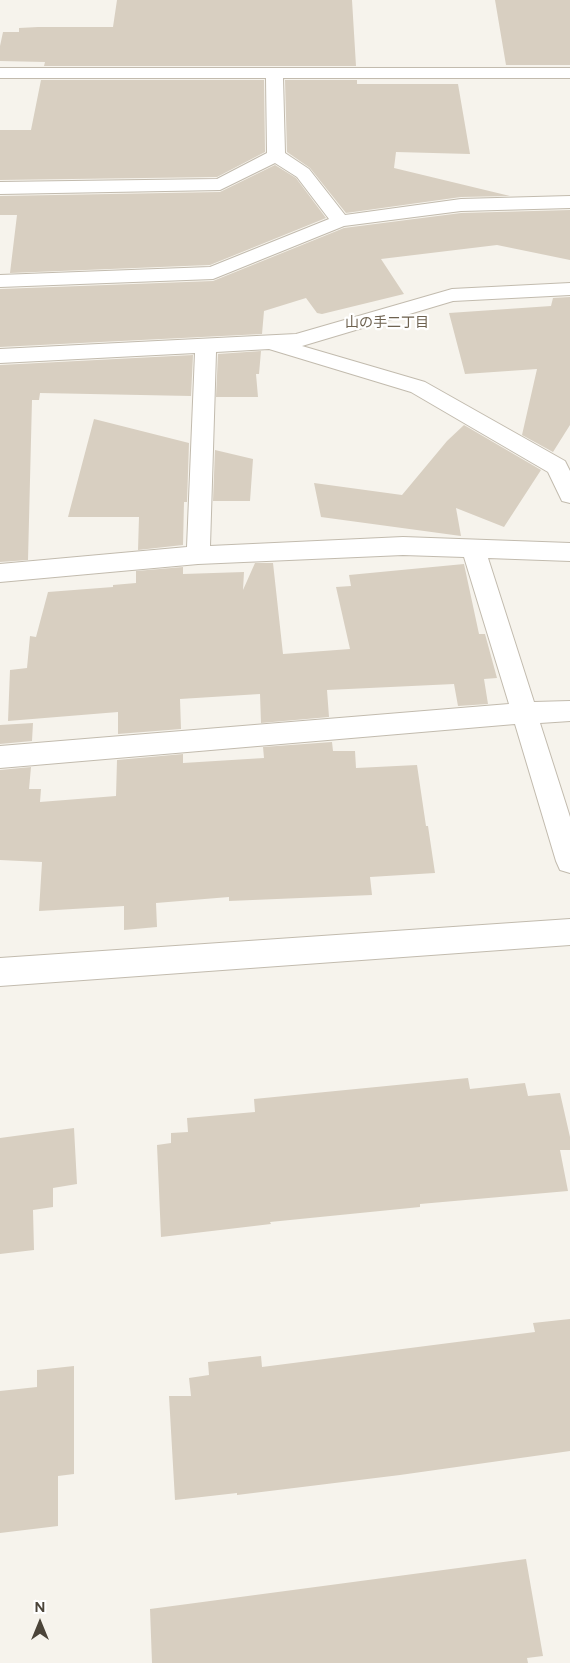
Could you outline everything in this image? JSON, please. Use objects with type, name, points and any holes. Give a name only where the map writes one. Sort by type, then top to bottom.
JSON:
[{"type":"street","points":[[0,73],[570,73]]},
{"type":"street","points":[[274,73],[276,155]]},
{"type":"street","points":[[0,188],[220,184],[276,155]]},
{"type":"street","points":[[276,155],[303,173],[340,221]]},
{"type":"street","points":[[0,281],[213,273],[340,221],[460,205],[570,202]]},
{"type":"street","points":[[0,356],[297,341],[452,295],[570,289]]},
{"type":"street","points":[[268,343],[418,387],[557,467],[570,495]]},
{"type":"street","points":[[198,556],[206,346]]},
{"type":"street","points":[[0,573],[198,556],[403,546],[473,547],[570,552]]},
{"type":"street","points":[[473,547],[570,861]]},
{"type":"street","points":[[0,756],[570,711]]},
{"type":"street","points":[[0,972],[570,932]]},
{"type":"building","points":[[117,0],[352,0],[356,66],[44,66],[45,62],[0,61],[0,46],[3,32],[19,32],[19,28],[38,27],[113,27]]},
{"type":"building","points":[[495,0],[570,0],[570,65],[506,65]]},
{"type":"building","points":[[41,80],[264,80],[265,152],[217,177],[0,180],[0,130],[31,130]]},
{"type":"building","points":[[285,80],[357,80],[357,84],[458,84],[470,154],[396,152],[394,168],[510,196],[461,197],[346,213],[310,168],[287,152]]},
{"type":"building","points":[[275,165],[296,178],[326,218],[210,265],[10,273],[17,215],[0,215],[0,196],[220,192]]},
{"type":"building","points":[[570,210],[570,260],[497,245],[381,259],[404,294],[322,314],[317,313],[306,298],[264,311],[262,334],[0,347],[0,289],[213,281],[344,228],[461,213]]},
{"type":"building","points":[[570,297],[570,425],[553,452],[522,435],[537,369],[465,374],[449,313],[551,306],[553,298]]},
{"type":"building","points":[[261,351],[259,374],[256,374],[258,397],[216,397],[218,354]]},
{"type":"building","points":[[193,355],[191,396],[40,393],[39,400],[32,400],[28,560],[0,562],[0,365]]},
{"type":"building","points":[[94,419],[189,443],[187,502],[184,502],[183,545],[138,550],[139,517],[68,517]]},
{"type":"building","points":[[464,425],[541,470],[504,527],[456,508],[461,536],[321,517],[314,483],[402,495],[447,441]]},
{"type":"building","points":[[215,450],[253,459],[250,501],[213,501]]},
{"type":"building","points":[[255,563],[273,563],[283,654],[350,649],[336,587],[351,586],[349,575],[464,564],[479,634],[485,634],[497,678],[484,679],[488,704],[458,706],[454,684],[327,690],[329,717],[261,723],[260,694],[180,699],[181,729],[118,734],[118,712],[8,721],[10,670],[27,668],[30,636],[36,637],[48,592],[113,587],[113,585],[136,583],[136,571],[183,567],[183,574],[244,572],[243,590]]},
{"type":"building","points":[[33,723],[32,741],[0,744],[0,725]]},
{"type":"building","points":[[332,742],[333,751],[355,751],[356,768],[417,765],[435,873],[370,877],[372,895],[229,901],[229,897],[156,903],[157,927],[124,930],[124,906],[39,911],[42,862],[0,860],[0,770],[31,767],[29,789],[41,789],[40,802],[116,796],[117,760],[183,754],[183,763],[264,758],[263,747]]},
{"type":"building","points":[[468,1078],[470,1089],[525,1083],[528,1096],[560,1093],[570,1137],[570,1150],[560,1150],[568,1191],[420,1204],[420,1207],[270,1222],[271,1224],[161,1237],[157,1145],[171,1143],[171,1133],[188,1132],[187,1118],[255,1112],[254,1099]]},
{"type":"building","points":[[74,1128],[77,1184],[53,1188],[53,1207],[33,1210],[34,1250],[0,1254],[0,1138]]},
{"type":"building","points":[[570,1319],[570,1451],[400,1475],[237,1495],[237,1493],[175,1500],[169,1396],[191,1396],[189,1378],[209,1375],[208,1362],[261,1356],[262,1367],[535,1332],[533,1323]]},
{"type":"building","points":[[74,1366],[74,1474],[58,1476],[58,1526],[0,1533],[0,1391],[37,1387],[37,1370]]},
{"type":"building","points":[[526,1559],[543,1656],[527,1658],[528,1663],[152,1663],[150,1609]]},
{"type":"district","name":"山の手二丁目","points":[[387,323]]}]
